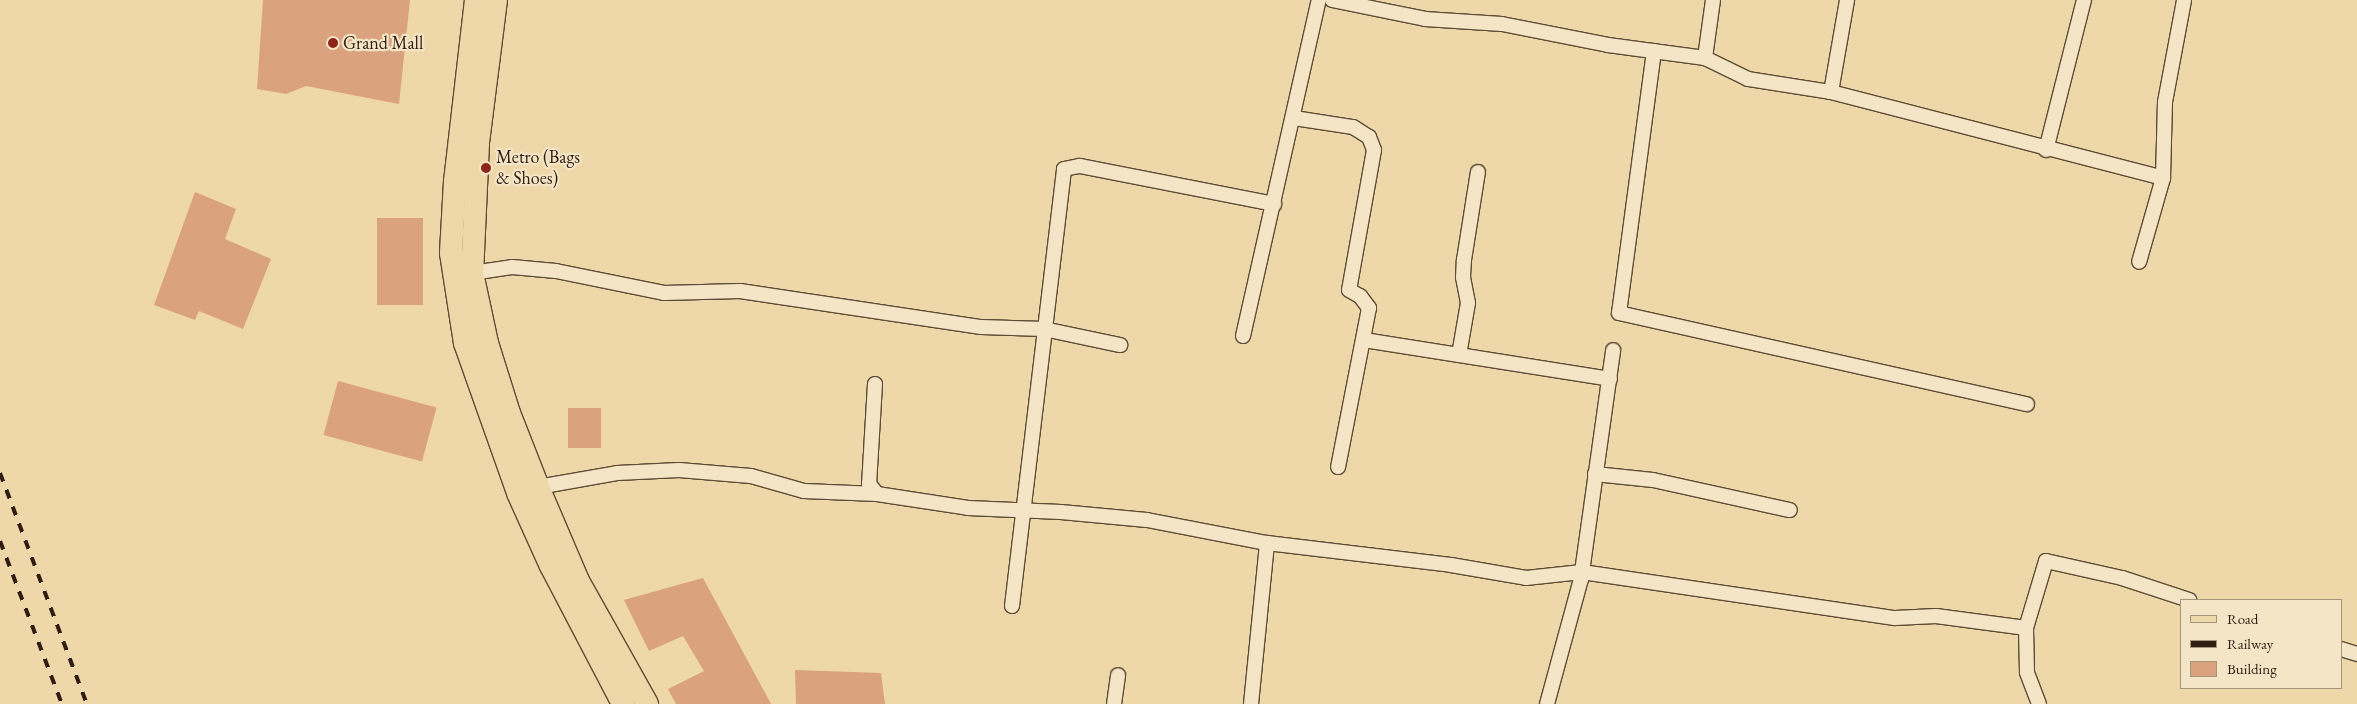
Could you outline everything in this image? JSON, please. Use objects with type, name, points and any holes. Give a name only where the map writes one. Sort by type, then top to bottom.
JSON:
[{"type":"main road","points":[[476,0],[456,161],[451,253],[465,343],[518,493],[551,566],[622,704]]},
{"type":"main road","points":[[496,0],[478,143],[472,273],[487,343],[509,413],[578,581],[647,704]]},
{"type":"street","points":[[1243,336],[1294,118],[1319,0]]},
{"type":"street","points":[[1332,0],[1425,19],[1502,24],[1654,51],[1705,58],[1748,79],[1831,92],[2046,150],[2163,178]]},
{"type":"street","points":[[1705,58],[1712,0]]},
{"type":"street","points":[[1831,92],[1848,0]]},
{"type":"street","points":[[2046,150],[2084,0]]},
{"type":"street","points":[[2139,262],[2163,178],[2165,102],[2184,0]]},
{"type":"street","points":[[1654,51],[1619,313],[2027,404]]},
{"type":"street","points":[[1294,118],[1353,128],[1369,137],[1374,150],[1348,290],[1360,296],[1369,308],[1338,467]]},
{"type":"street","points":[[1012,606],[1025,510],[1044,329],[1064,169],[1080,166],[1274,204]]},
{"type":"street","points":[[1459,355],[1468,303],[1463,277],[1464,260],[1478,172]]},
{"type":"street","points":[[472,273],[512,267],[547,270],[664,293],[740,291],[981,327],[1044,329],[1120,345]]},
{"type":"street","points":[[1364,340],[1610,379]]},
{"type":"street","points":[[1547,704],[1582,572],[1613,350]]},
{"type":"street","points":[[876,384],[869,484],[877,494]]},
{"type":"street","points":[[538,487],[617,473],[679,470],[751,476],[804,491],[877,494],[968,508],[1025,510],[1147,520],[1267,543],[1451,565],[1526,578],[1582,572],[1895,618],[1936,616],[2026,628]]},
{"type":"street","points":[[1595,474],[1653,480],[1790,510]]},
{"type":"street","points":[[1251,704],[1267,543]]},
{"type":"street","points":[[2039,704],[2027,672],[2026,628],[2046,561],[2122,578],[2186,599]]},
{"type":"street","points":[[2342,649],[2357,654]]},
{"type":"street","points":[[1114,704],[1118,675]]},
{"type":"building","name":"Grand Mall","points":[[263,0],[410,0],[399,104],[306,86],[286,94],[257,89]]},
{"type":"building","points":[[195,192],[236,209],[225,239],[271,259],[243,329],[199,311],[195,320],[154,305]]},
{"type":"building","points":[[377,218],[423,218],[423,305],[377,305]]},
{"type":"building","points":[[338,381],[437,407],[422,461],[324,435]]},
{"type":"building","points":[[568,408],[601,408],[601,448],[568,448]]},
{"type":"building","points":[[703,578],[771,704],[676,704],[668,689],[704,671],[683,636],[649,651],[624,600]]},
{"type":"building","points":[[795,670],[881,673],[885,704],[796,704]]},
{"type":"railway","points":[[0,473],[87,704]]},
{"type":"railway","points":[[0,541],[62,704]]},
{"type":"place","name":"Grand Mall","points":[[333,43]]},
{"type":"place","name":"Metro (Bags & Shoes)","points":[[486,168]]}]
